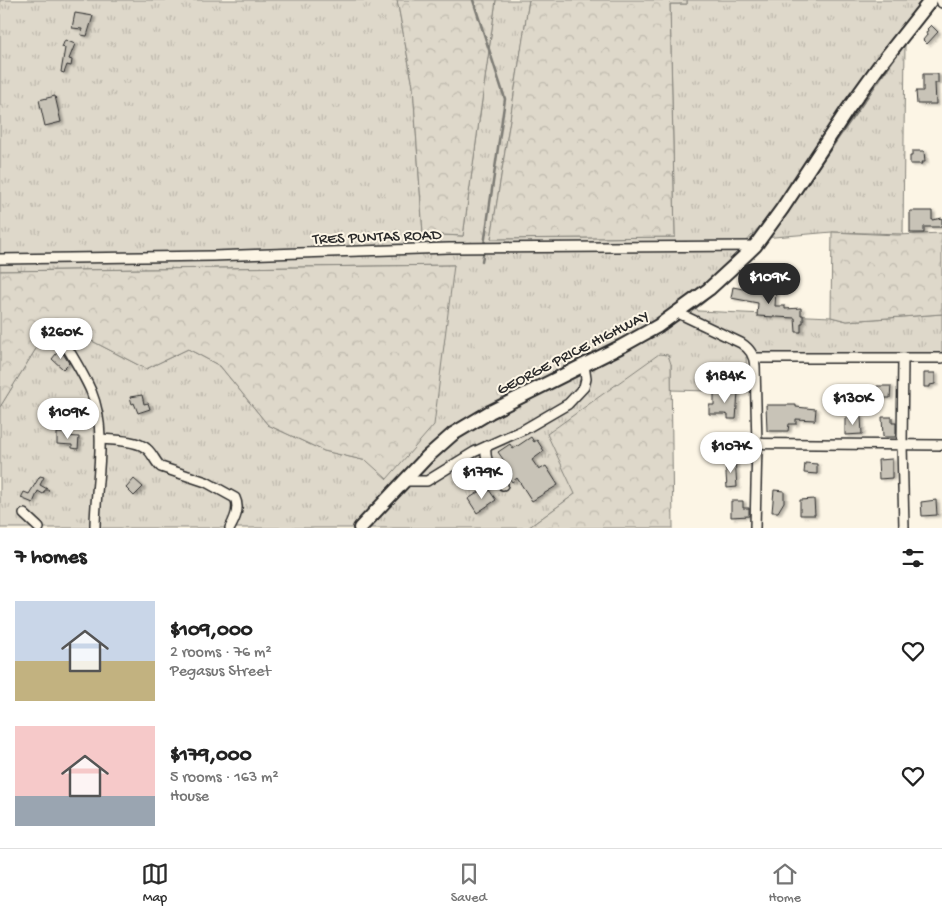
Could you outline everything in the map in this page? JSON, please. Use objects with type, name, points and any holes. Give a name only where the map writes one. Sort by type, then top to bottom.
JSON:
[{"type":"highway","name":"GEORGE PRICE HIGHWAY","points":[[360,528],[426,457],[454,434],[490,412],[658,326],[709,289],[755,246],[879,66],[931,0]]},
{"type":"street","name":"TRES PUNTAS ROAD","points":[[0,259],[213,256],[449,248],[755,246]]},
{"type":"street","points":[[676,312],[741,343],[747,347],[754,358],[757,444],[755,528]]},
{"type":"street","points":[[65,344],[91,391],[100,423],[101,439],[95,528]]},
{"type":"street","points":[[754,358],[942,358]]},
{"type":"street","points":[[903,358],[902,445],[904,528]]},
{"type":"street","points":[[403,481],[427,480],[474,452],[525,429],[568,404],[584,387],[586,379],[584,365]]},
{"type":"street","points":[[101,439],[140,445],[147,449],[161,467],[206,482],[235,498],[237,508],[230,528]]},
{"type":"street","points":[[713,443],[942,445]]},
{"type":"street","points":[[486,447],[485,455],[488,463],[503,485]]},
{"type":"street","points":[[24,514],[39,528]]},
{"type":"green space","points":[[0,0],[397,0],[413,86],[423,234],[463,236],[496,0],[529,0],[491,239],[675,237],[670,4],[687,4],[687,0],[925,0],[890,42],[855,89],[779,202],[726,265],[696,291],[694,304],[698,311],[831,317],[847,321],[942,314],[942,355],[746,357],[748,392],[671,390],[671,364],[575,494],[528,528],[0,528],[0,407],[37,347],[71,330],[146,369],[188,349],[220,366],[268,425],[324,451],[367,461],[454,265],[0,271]]},
{"type":"green space","points":[[397,0],[496,0],[463,236],[423,234],[413,86]]},
{"type":"green space","points":[[529,0],[687,0],[687,4],[670,4],[675,237],[491,239]]},
{"type":"green space","points":[[905,41],[903,234],[832,232],[763,238],[834,138]]},
{"type":"green space","points":[[832,232],[897,235],[942,233],[942,314],[847,321],[831,317]]},
{"type":"green space","points":[[454,265],[434,425],[387,479],[367,461],[324,451],[268,425],[220,366],[188,349],[146,369],[71,330],[37,347],[0,407],[0,271]]},
{"type":"green space","points":[[659,354],[668,355],[671,364],[673,528],[528,528],[575,494],[547,434]]},
{"type":"building","points":[[75,13],[93,16],[87,36],[81,35],[82,29],[72,28]]},
{"type":"building","points":[[931,25],[938,32],[927,44],[923,40],[927,35],[927,29]]},
{"type":"building","points":[[65,40],[75,44],[69,59],[72,60],[71,66],[67,65],[64,73],[61,72],[65,48],[62,47]]},
{"type":"building","points":[[923,74],[938,74],[938,83],[935,83],[936,104],[917,104],[916,91],[923,91]]},
{"type":"building","points":[[55,96],[61,122],[45,126],[39,100]]},
{"type":"building","points":[[912,151],[924,151],[925,162],[921,162],[922,164],[910,164]]},
{"type":"building","points":[[910,211],[932,211],[932,220],[942,218],[942,227],[924,227],[924,233],[910,233]]},
{"type":"building","points":[[733,287],[758,292],[758,290],[776,291],[775,306],[785,306],[785,309],[801,308],[803,323],[801,323],[801,332],[796,332],[795,318],[757,316],[758,303],[731,298]]},
{"type":"building","points":[[60,349],[69,363],[63,369],[52,359]]},
{"type":"building","points":[[924,373],[935,373],[935,384],[930,385],[930,387],[924,387]]},
{"type":"building","points":[[877,386],[891,386],[890,398],[877,398]]},
{"type":"building","points":[[714,391],[738,392],[736,419],[728,419],[728,415],[725,414],[709,414],[709,405],[714,405]]},
{"type":"building","points":[[142,395],[144,404],[148,403],[150,409],[138,413],[130,397]]},
{"type":"building","points":[[766,405],[796,405],[796,407],[816,409],[815,420],[796,419],[796,424],[789,424],[788,431],[767,431]]},
{"type":"building","points":[[861,417],[862,434],[845,435],[845,418]]},
{"type":"building","points":[[882,417],[892,417],[892,423],[896,423],[896,437],[883,437]]},
{"type":"building","points":[[57,433],[65,433],[65,436],[79,437],[78,449],[72,448],[72,445],[57,444]]},
{"type":"building","points":[[531,437],[534,442],[537,440],[544,451],[532,460],[539,470],[546,466],[558,485],[532,501],[517,478],[512,482],[507,475],[512,472],[498,452],[510,444],[513,449]]},
{"type":"building","points":[[735,459],[737,487],[727,488],[725,460]]},
{"type":"building","points":[[892,459],[892,478],[879,479],[878,460]]},
{"type":"building","points":[[805,463],[817,464],[817,474],[804,473]]},
{"type":"building","points":[[40,476],[44,477],[40,485],[49,490],[45,490],[43,494],[38,491],[33,503],[21,498],[24,492],[29,494]]},
{"type":"building","points":[[134,479],[143,487],[134,496],[126,488]]},
{"type":"building","points":[[487,487],[496,500],[477,513],[468,499]]},
{"type":"building","points":[[774,490],[784,491],[784,502],[778,512],[772,512]]},
{"type":"building","points":[[814,499],[815,515],[800,515],[800,500]]},
{"type":"building","points":[[936,500],[937,515],[922,516],[921,502]]},
{"type":"building","points":[[731,501],[743,501],[743,508],[749,508],[749,516],[731,517]]},
{"type":"waterway","points":[[473,0],[505,99],[484,245]]},
{"type":"waterway","points":[[810,178],[902,47]]},
{"type":"waterway","points":[[482,261],[484,250]]},
{"type":"waterway","points":[[690,312],[712,294]]},
{"type":"waterway","points":[[671,324],[677,320]]}]
